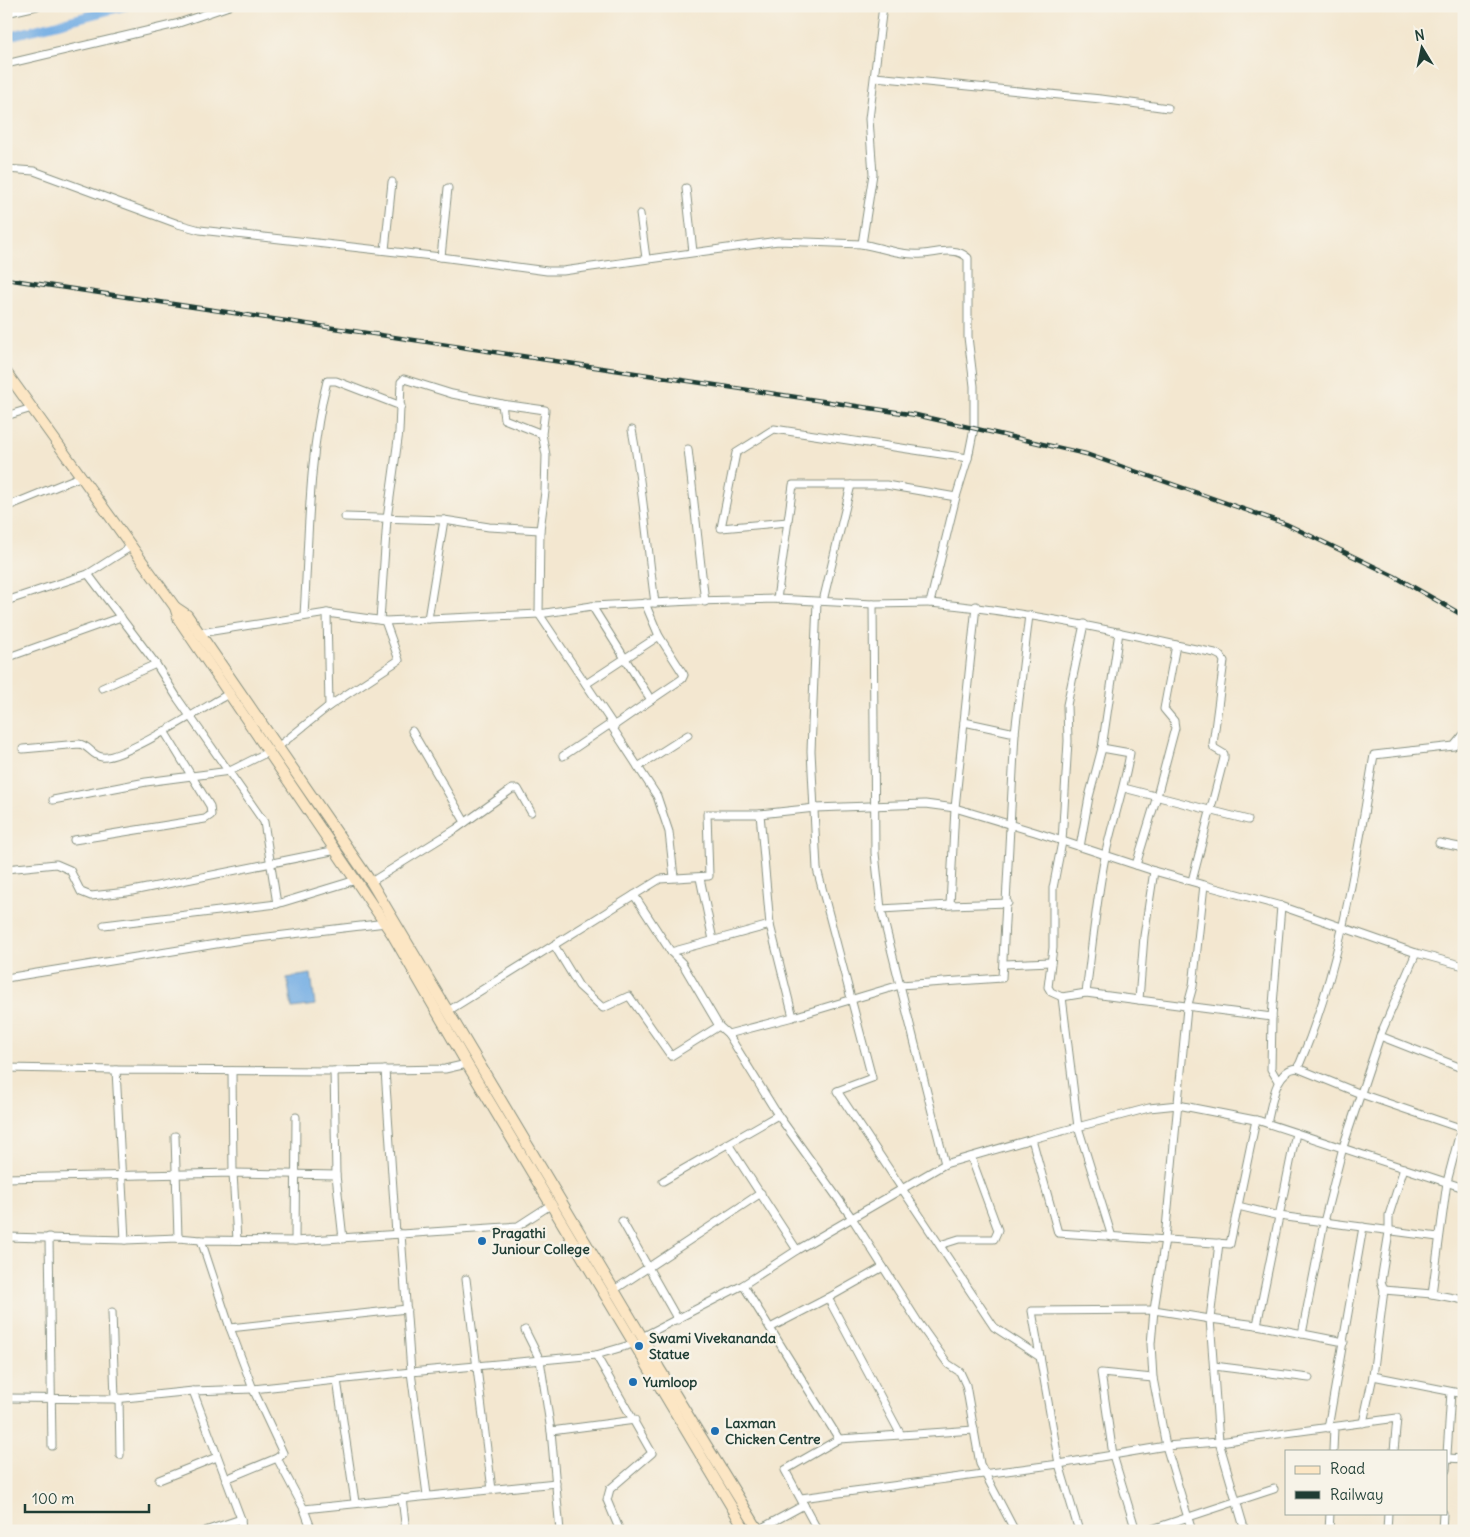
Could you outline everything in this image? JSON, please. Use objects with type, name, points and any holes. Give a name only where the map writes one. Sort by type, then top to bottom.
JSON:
[{"type":"main road","points":[[6,372],[175,607],[180,620],[230,692],[275,749],[371,882],[659,1368],[759,1530]]},
{"type":"main road","points":[[175,607],[187,615],[200,633],[356,880],[386,923],[467,1064],[746,1531]]},
{"type":"street","points":[[6,13],[37,6]]},
{"type":"street","points":[[6,64],[176,24],[229,6]]},
{"type":"street","points":[[862,244],[873,174],[870,119],[883,6]]},
{"type":"street","points":[[875,77],[1101,99],[1168,108]]},
{"type":"street","points":[[6,169],[34,171],[187,227],[547,271],[563,271],[778,241],[862,244],[906,254],[955,251],[963,254],[968,258],[968,337],[974,386],[974,428],[968,458],[930,602]]},
{"type":"street","points":[[385,250],[392,182]]},
{"type":"street","points":[[441,257],[448,188]]},
{"type":"street","points":[[686,188],[693,252]]},
{"type":"street","points":[[640,214],[646,258]]},
{"type":"street","points":[[53,800],[230,771],[275,749],[329,706],[399,660],[383,620],[386,519],[399,432],[401,382],[404,379],[452,394],[545,410],[542,434],[546,455],[546,473],[540,530],[539,614],[612,723],[563,756]]},
{"type":"street","points":[[304,615],[312,488],[321,405],[327,381],[336,381],[401,406]]},
{"type":"street","points":[[502,404],[504,419],[542,434]]},
{"type":"street","points":[[6,416],[32,408]]},
{"type":"street","points":[[632,430],[642,479],[646,539],[655,603]]},
{"type":"street","points":[[788,522],[721,528],[736,453],[774,430],[968,458]]},
{"type":"street","points":[[688,450],[705,602]]},
{"type":"street","points":[[6,507],[82,476]]},
{"type":"street","points":[[777,599],[793,485],[886,485],[956,498]]},
{"type":"street","points":[[851,485],[820,602],[812,751],[817,869],[872,1078],[838,1091],[994,1327],[1040,1357]]},
{"type":"street","points":[[345,517],[444,520],[489,527],[540,530]]},
{"type":"street","points":[[428,619],[444,520]]},
{"type":"street","points":[[6,601],[88,574],[132,546]]},
{"type":"street","points":[[88,574],[156,664],[264,822],[277,904]]},
{"type":"street","points":[[200,633],[304,615],[327,613],[383,620],[539,614],[592,606],[645,603],[777,599],[873,604],[930,602],[976,606],[1084,624],[1215,653],[1221,656],[1224,661],[1212,744],[1214,748],[1222,752],[1224,758],[1192,881]]},
{"type":"street","points":[[645,603],[659,636],[684,675],[682,679],[612,727],[657,796],[669,832],[674,878]]},
{"type":"street","points":[[873,604],[875,853],[882,909],[945,1164]]},
{"type":"street","points":[[592,606],[650,700]]},
{"type":"street","points":[[950,905],[955,808],[976,606]]},
{"type":"street","points":[[327,613],[329,706]]},
{"type":"street","points":[[728,1034],[900,985],[1002,978],[1008,903],[1015,733],[1029,615]]},
{"type":"street","points":[[6,658],[120,617]]},
{"type":"street","points":[[1084,624],[1067,705],[1068,741],[1062,842],[1054,888],[1049,990],[1062,997],[1086,993],[1187,1008],[1272,1017]]},
{"type":"street","points":[[1080,847],[1089,797],[1102,748],[1119,632]]},
{"type":"street","points":[[586,684],[659,636]]},
{"type":"street","points":[[1136,865],[1175,728],[1174,721],[1164,709],[1176,645]]},
{"type":"street","points":[[102,688],[156,664]]},
{"type":"street","points":[[23,749],[79,744],[86,745],[95,754],[102,757],[112,756],[164,731],[230,692]]},
{"type":"street","points":[[964,722],[1015,733]]},
{"type":"street","points":[[74,840],[206,819],[211,815],[210,806],[164,731]]},
{"type":"street","points":[[412,731],[465,822]]},
{"type":"street","points":[[1297,1068],[1319,1018],[1341,926],[1374,755],[1454,746],[1464,734]]},
{"type":"street","points":[[638,766],[688,735]]},
{"type":"street","points":[[1086,993],[1098,894],[1105,854],[1124,788],[1130,753],[1102,748]]},
{"type":"street","points":[[371,882],[393,870],[514,788],[518,789],[531,812]]},
{"type":"street","points":[[1124,788],[1248,820]]},
{"type":"street","points":[[448,1011],[654,881],[709,876],[707,814],[760,814],[815,808],[925,804],[955,808],[1154,871],[1281,906],[1416,953],[1464,966]]},
{"type":"street","points":[[760,814],[770,925],[793,1017]]},
{"type":"street","points":[[1440,843],[1464,848]]},
{"type":"street","points":[[6,869],[56,864],[70,870],[81,892],[90,896],[127,892],[337,850]]},
{"type":"street","points":[[1139,1000],[1144,936],[1154,871]]},
{"type":"street","points":[[700,878],[713,940]]},
{"type":"street","points":[[104,925],[277,904],[356,880]]},
{"type":"street","points":[[1192,1531],[1166,1446],[1153,1378],[1151,1344],[1154,1310],[1165,1239],[1187,1008],[1193,986],[1204,885]]},
{"type":"street","points":[[634,894],[671,952],[682,963],[719,1026],[728,1034],[778,1115],[852,1218],[943,1357],[960,1372],[966,1385],[980,1464],[1015,1531]]},
{"type":"street","points":[[882,909],[1008,903]]},
{"type":"street","points":[[1275,1078],[1270,1069],[1272,1017],[1281,906]]},
{"type":"street","points":[[6,978],[241,940],[386,923]]},
{"type":"street","points":[[671,952],[770,925]]},
{"type":"street","points":[[554,945],[579,986],[603,1008],[629,996],[671,1056],[719,1026]]},
{"type":"street","points":[[1302,1334],[1324,1222],[1343,1147],[1380,1036],[1416,953]]},
{"type":"street","points":[[1004,964],[1051,962]]},
{"type":"street","points":[[1062,997],[1078,1126],[1112,1237]]},
{"type":"street","points":[[1380,1036],[1464,1068]]},
{"type":"street","points":[[6,1068],[334,1071],[445,1069],[467,1064]]},
{"type":"street","points":[[1032,1139],[1058,1233],[1230,1244],[1238,1206],[1275,1078],[1291,1068],[1297,1068],[1361,1094],[1462,1129]]},
{"type":"street","points":[[116,1070],[125,1240]]},
{"type":"street","points":[[385,1070],[411,1372],[427,1495]]},
{"type":"street","points":[[232,1071],[233,1173],[237,1240]]},
{"type":"street","points":[[334,1071],[336,1175],[343,1239]]},
{"type":"street","points":[[642,1337],[743,1285],[797,1250],[945,1164],[1149,1108],[1178,1105],[1262,1122],[1464,1188]]},
{"type":"street","points":[[662,1181],[778,1115]]},
{"type":"street","points":[[295,1241],[296,1117]]},
{"type":"street","points":[[1432,1294],[1438,1237],[1447,1182],[1464,1117]]},
{"type":"street","points":[[1257,1325],[1296,1133]]},
{"type":"street","points":[[175,1136],[178,1238]]},
{"type":"street","points":[[728,1144],[797,1250]]},
{"type":"street","points":[[940,1245],[959,1239],[994,1239],[998,1230],[971,1157]]},
{"type":"street","points":[[1363,1423],[1373,1376],[1384,1290],[1381,1281],[1389,1232],[1389,1215],[1404,1168]]},
{"type":"street","points":[[6,1178],[122,1175],[175,1176],[233,1173],[336,1175]]},
{"type":"street","points":[[614,1290],[649,1269],[761,1193]]},
{"type":"street","points":[[6,1237],[125,1240],[178,1238],[295,1241],[343,1239],[518,1226],[552,1204]]},
{"type":"street","points":[[1238,1206],[1279,1216],[1438,1237]]},
{"type":"street","points":[[622,1221],[678,1320]]},
{"type":"street","points":[[1333,1450],[1331,1427],[1363,1227]]},
{"type":"street","points":[[49,1237],[52,1446]]},
{"type":"street","points":[[201,1240],[230,1328],[253,1388],[282,1450],[282,1455],[277,1458],[226,1479]]},
{"type":"street","points":[[1220,1243],[1210,1319],[1219,1442],[1245,1531]]},
{"type":"street","points":[[770,1328],[883,1267]]},
{"type":"street","points":[[466,1279],[492,1490]]},
{"type":"street","points":[[743,1285],[839,1438]]},
{"type":"street","points":[[1384,1290],[1432,1294],[1464,1300]]},
{"type":"street","points":[[828,1298],[901,1435]]},
{"type":"street","points":[[230,1328],[407,1309]]},
{"type":"street","points":[[1079,1531],[1059,1464],[1032,1312],[1154,1310],[1257,1325],[1344,1342]]},
{"type":"street","points":[[112,1312],[120,1455]]},
{"type":"street","points":[[525,1330],[540,1360],[551,1431],[560,1531]]},
{"type":"street","points":[[6,1398],[117,1398],[253,1388],[596,1355],[633,1344]]},
{"type":"street","points":[[596,1355],[635,1420],[652,1453],[610,1490],[607,1500],[620,1531]]},
{"type":"street","points":[[1214,1366],[1309,1378]]},
{"type":"street","points":[[1136,1531],[1113,1455],[1101,1374],[1153,1378]]},
{"type":"street","points":[[1373,1376],[1464,1394]]},
{"type":"street","points":[[337,1380],[355,1502]]},
{"type":"street","points":[[193,1391],[241,1518],[242,1531]]},
{"type":"street","points":[[1447,1450],[1451,1392]]},
{"type":"street","points":[[759,1530],[803,1502],[1166,1446],[1219,1442],[1397,1418],[1394,1450]]},
{"type":"street","points":[[551,1431],[635,1420]]},
{"type":"street","points":[[818,1531],[785,1470],[839,1438],[974,1430]]},
{"type":"street","points":[[159,1480],[217,1457]]},
{"type":"street","points":[[277,1458],[304,1509],[312,1531]]},
{"type":"street","points":[[1448,1458],[1464,1459]]},
{"type":"street","points":[[304,1509],[355,1502],[556,1483]]},
{"type":"street","points":[[1146,1531],[1274,1489]]},
{"type":"street","points":[[402,1498],[406,1531]]},
{"type":"street","points":[[1329,1531],[1330,1514]]},
{"type":"street","points":[[1387,1531],[1388,1514]]},
{"type":"street","points":[[1442,1531],[1443,1514]]},
{"type":"street","points":[[205,1531],[241,1518]]},
{"type":"water","points":[[311,974],[315,1005],[292,1008],[287,978]]},
{"type":"waterway","points":[[6,37],[126,6]]},
{"type":"railway","points":[[6,279],[916,415],[1086,454],[1286,524],[1394,576],[1464,616]]},
{"type":"place","name":"Pragathi Juniour College","points":[[482,1241]]},
{"type":"place","name":"Swami Vivekananda Statue","points":[[639,1346]]},
{"type":"place","name":"Yumloop","points":[[633,1382]]},
{"type":"place","name":"Laxman Chicken Centre","points":[[715,1431]]}]
